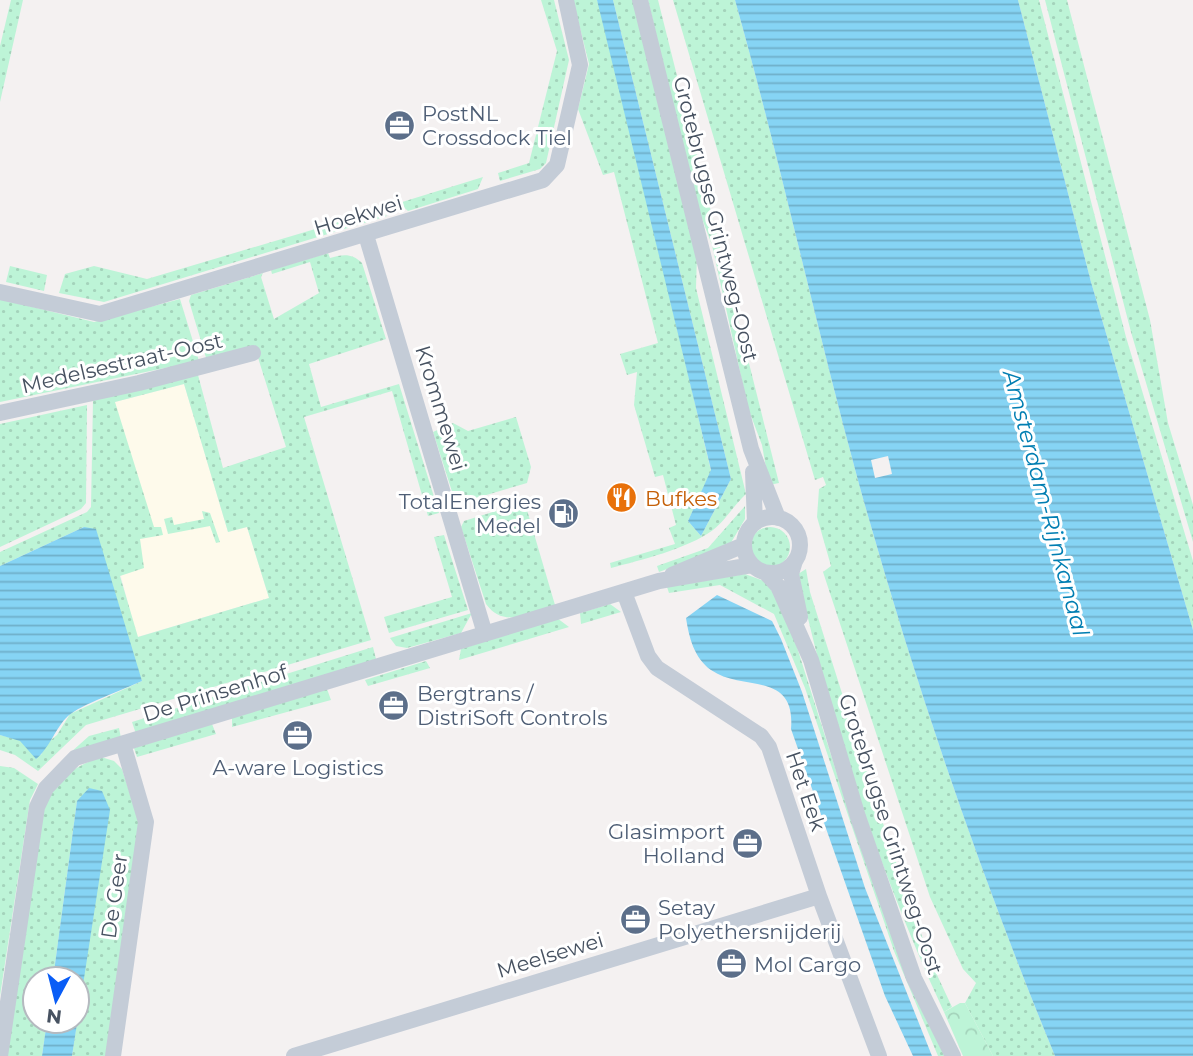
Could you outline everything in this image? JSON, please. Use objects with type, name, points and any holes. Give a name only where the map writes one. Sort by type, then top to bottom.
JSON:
[{"type":"street","name":"Hoekwei","points":[[0,292],[100,314],[543,180],[557,165],[580,65],[566,0]]},
{"type":"street","name":"Grotebrugse Grintweg-Oost","points":[[640,0],[751,449],[778,518]]},
{"type":"street","name":"Krommewei","points":[[366,235],[485,634]]},
{"type":"street","name":"Medelsestraat-Oost","points":[[0,413],[139,383],[253,353]]},
{"type":"street","name":"Grotebrugse Grintweg-Oost","points":[[751,449],[755,523]]},
{"type":"street","points":[[778,518],[793,526],[798,534],[800,544],[795,561],[782,572],[759,569],[744,545],[749,529],[755,523],[778,518]]},
{"type":"street","name":"De Prinsenhof","points":[[668,579],[674,573],[744,545]]},
{"type":"street","name":"Grotebrugse Grintweg-Oost","points":[[795,561],[793,586],[811,660],[858,817],[914,978],[953,1056]]},
{"type":"street","name":"Grotebrugse Grintweg-Oost","points":[[759,569],[778,586],[811,660]]},
{"type":"street","name":"De Prinsenhof","points":[[1,1056],[40,799],[46,788],[75,758],[668,579],[759,569]]},
{"type":"street","name":"Het Eek","points":[[624,592],[648,656],[657,668],[761,736],[769,747],[819,896],[879,1056]]},
{"type":"street","name":"De Geer","points":[[113,1056],[146,822],[122,744]]},
{"type":"street","name":"Meelsewei","points":[[294,1056],[819,896]]},
{"type":"shaded area","points":[[184,384],[228,532],[247,527],[269,598],[137,637],[116,557],[115,402]]},
{"type":"green space","points":[[11,0],[23,0],[0,102],[0,46]]},
{"type":"green space","points":[[541,0],[554,0],[569,60],[546,163],[540,169],[500,181],[498,173],[529,163],[557,51]]},
{"type":"green space","points":[[573,0],[597,0],[604,19],[711,471],[688,521],[701,536],[731,479],[613,0],[633,0],[697,254],[696,288],[746,494],[717,526],[702,537],[664,553],[611,568],[610,563],[675,544],[669,528],[676,525],[663,475],[655,477],[634,405],[637,372],[627,375],[620,354],[658,343],[614,172],[603,175],[578,109],[589,64]]},
{"type":"green space","points":[[648,0],[658,0],[779,483],[769,485],[762,445],[748,408],[712,245],[696,203]]},
{"type":"green space","points":[[673,0],[735,0],[843,424],[880,557],[948,773],[999,915],[1055,1056],[993,1056],[965,1003],[976,983],[963,969],[930,897],[823,572],[831,566],[817,517],[819,489],[826,485],[823,477],[815,480]]},
{"type":"green space","points":[[1018,0],[1039,0],[1126,337],[1193,561],[1193,630],[1091,282]]},
{"type":"green space","points":[[1045,0],[1067,0],[1150,320],[1168,423],[1193,505],[1193,542],[1131,332]]},
{"type":"green space","points":[[483,177],[478,189],[408,211],[399,203]]},
{"type":"green space","points":[[379,210],[387,216],[104,302],[59,293],[65,274],[94,266],[147,279]]},
{"type":"green space","points":[[328,253],[330,258],[347,255],[362,263],[386,339],[309,364],[321,407],[399,384],[439,513],[428,516],[392,391],[304,417],[371,640],[86,725],[38,771],[15,755],[0,750],[0,735],[20,740],[41,755],[46,744],[57,735],[70,714],[142,681],[84,527],[0,566],[0,552],[87,512],[91,507],[93,400],[198,375],[223,468],[286,447],[255,348],[207,361],[189,301],[191,295],[263,273],[261,277],[274,319],[319,293],[310,262],[272,274],[271,270]],"holes":[[[184,384],[228,532],[247,527],[269,598],[138,637],[120,576],[144,568],[140,539],[163,535],[161,527],[154,527],[115,402]]]},
{"type":"green space","points":[[10,266],[47,275],[44,291],[6,282]]},
{"type":"green space","points":[[0,299],[94,322],[180,299],[199,361],[0,402]]},
{"type":"green space","points":[[87,405],[86,503],[81,509],[0,547],[0,424]]},
{"type":"green space","points":[[516,417],[531,467],[527,483],[456,504],[433,432],[453,423],[468,431]]},
{"type":"green space","points":[[522,505],[527,510],[555,605],[527,615],[509,617],[493,612],[486,604],[461,527],[464,521]]},
{"type":"green space","points":[[745,506],[745,519],[729,546],[659,572],[657,566],[708,548]]},
{"type":"green space","points":[[202,511],[210,513],[220,542],[216,543],[210,526],[168,534],[164,519],[172,517],[174,525],[204,519]]},
{"type":"green space","points":[[770,527],[778,528],[784,533],[789,539],[789,555],[784,561],[778,566],[770,567],[762,566],[756,561],[751,555],[750,547],[751,539],[756,533],[762,528]]},
{"type":"green space","points":[[444,535],[468,610],[389,633],[384,617],[452,597],[434,537]]},
{"type":"green space","points":[[806,569],[810,592],[888,839],[931,962],[952,1007],[944,1012],[878,852],[841,742],[798,574]]},
{"type":"green space","points":[[745,574],[767,582],[790,625],[837,774],[948,1056],[938,1056],[894,951],[805,688],[774,614],[720,585],[669,593],[667,587]]},
{"type":"green space","points":[[610,604],[621,612],[581,624],[580,613]]},
{"type":"green space","points":[[472,613],[461,633],[407,648],[396,646],[390,638]]},
{"type":"green space","points":[[557,618],[569,627],[459,660],[461,649]]},
{"type":"green space","points":[[373,647],[376,659],[136,734],[132,722]]},
{"type":"green space","points":[[426,661],[430,668],[368,686],[365,680]]},
{"type":"green space","points":[[327,689],[331,700],[232,727],[232,718]]},
{"type":"green space","points":[[212,724],[216,734],[137,757],[134,748]]},
{"type":"green space","points":[[119,728],[121,738],[70,753],[89,736]]},
{"type":"green space","points":[[101,757],[114,761],[122,769],[139,822],[106,1056],[72,1056],[75,1035],[91,1035],[91,965],[79,965],[77,801],[55,965],[21,965],[21,1035],[45,1035],[42,1056],[7,1056],[43,808],[59,782],[82,765]]},
{"type":"green space","points":[[0,766],[14,768],[38,784],[30,800],[0,996]]},
{"type":"green space","points":[[965,1003],[993,1056],[963,1056],[944,1012]]},
{"type":"water","points":[[597,0],[613,0],[731,479],[701,536],[688,521],[711,470]]},
{"type":"water","name":"Amsterdam-Rijnkanaal","points":[[735,0],[1018,0],[1091,282],[1193,630],[1193,1056],[1055,1056],[999,915],[948,773],[880,557],[843,424]]},
{"type":"water","points":[[84,527],[96,529],[142,681],[92,702],[68,716],[36,759],[20,741],[0,735],[0,566]]},
{"type":"water","points":[[717,595],[772,621],[781,639],[802,692],[865,888],[932,1056],[913,1056],[885,996],[791,729],[790,710],[785,698],[776,690],[711,670],[693,647],[686,618]]},
{"type":"water","points":[[89,788],[102,791],[110,810],[86,965],[55,965],[77,801]]},
{"type":"water","points":[[45,1035],[75,1035],[72,1056],[42,1056]]},
{"type":"pier","points":[[888,456],[892,474],[875,478],[871,460]]},
{"type":"place","name":"PostNL Crossdock Tiel","points":[[399,125]]},
{"type":"place","name":"Bufkes","points":[[622,498]]},
{"type":"place","name":"TotalEnergies Medel","points":[[564,513]]},
{"type":"place","name":"Bergtrans / DistriSoft Controls","points":[[394,705]]},
{"type":"place","name":"A-ware Logistics","points":[[298,735]]},
{"type":"place","name":"Glasimport Holland","points":[[748,843]]},
{"type":"place","name":"Setay Polyethersnijderij","points":[[635,919]]},
{"type":"place","name":"Mol Cargo","points":[[731,964]]}]
